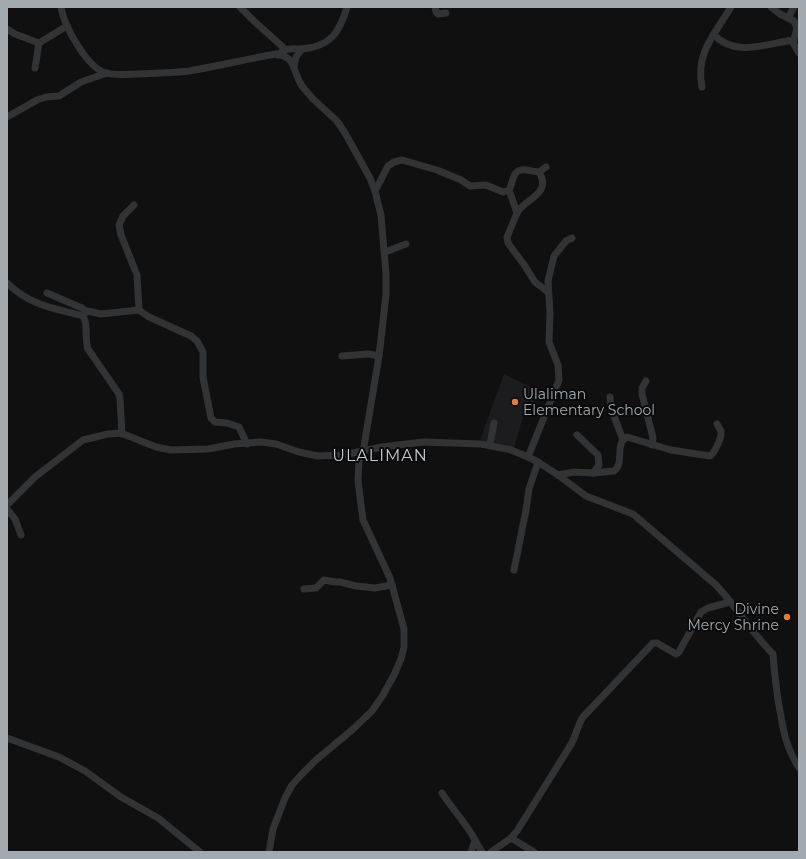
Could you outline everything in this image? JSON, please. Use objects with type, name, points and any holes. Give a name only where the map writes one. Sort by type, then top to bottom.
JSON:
[{"type":"street","points":[[61,7],[67,26],[88,59],[98,68],[107,73]]},
{"type":"street","points":[[240,7],[285,49]]},
{"type":"street","points":[[278,55],[285,49],[302,49],[317,46],[329,40],[342,24],[347,7]]},
{"type":"street","points":[[435,7],[438,14],[446,13]]},
{"type":"street","points":[[702,87],[701,80],[703,54],[731,7]]},
{"type":"street","points":[[771,7],[780,14],[794,21],[796,27],[793,40],[799,53]]},
{"type":"street","points":[[788,18],[794,7]]},
{"type":"street","points":[[35,68],[39,43],[67,26]]},
{"type":"street","points":[[7,29],[15,34],[39,43]]},
{"type":"street","points":[[714,35],[722,43],[736,47],[756,47],[793,40]]},
{"type":"street","points":[[294,66],[296,58],[302,49]]},
{"type":"street","points":[[7,117],[37,100],[46,97],[59,96],[81,82],[107,73],[162,73],[189,71],[278,55],[288,57],[294,66],[297,79],[302,86],[342,128],[364,166],[375,191],[385,252],[386,295],[379,356],[363,452],[359,460],[358,481],[363,520],[390,578],[401,615],[405,639],[403,653],[383,695],[372,711],[302,774],[292,785],[285,798],[273,829],[270,852]]},
{"type":"street","points":[[375,191],[388,166],[394,162],[402,160],[437,170],[461,180],[470,186],[486,185],[503,192],[509,190]]},
{"type":"street","points":[[517,213],[509,190],[514,176],[518,171],[539,172],[546,167]]},
{"type":"street","points":[[539,172],[542,179],[539,193],[532,200],[523,205],[517,213],[507,237],[508,243],[535,282],[548,292]]},
{"type":"street","points":[[134,205],[123,216],[119,225],[121,235],[137,275],[139,310]]},
{"type":"street","points":[[528,457],[559,380],[558,365],[549,342],[550,313],[548,282],[554,256],[566,242],[572,238]]},
{"type":"street","points":[[385,252],[406,244]]},
{"type":"street","points":[[7,283],[33,302],[85,314],[139,310],[150,317],[191,336],[197,341],[203,352],[203,377],[211,418],[215,422],[227,423],[239,427],[247,444]]},
{"type":"street","points":[[47,293],[82,308],[86,320],[86,342],[88,349],[119,394],[121,403],[122,434]]},
{"type":"street","points":[[342,356],[361,354],[379,356]]},
{"type":"street","points":[[646,382],[642,388],[642,394],[653,438],[652,445]]},
{"type":"street","points":[[558,475],[574,472],[612,472],[618,469],[620,450],[623,440],[611,408],[610,397]]},
{"type":"street","points":[[490,445],[494,423]]},
{"type":"street","points":[[623,440],[625,438],[630,438],[652,445],[710,456],[714,452],[720,436],[720,430],[717,424]]},
{"type":"street","points":[[7,505],[35,477],[83,440],[98,436],[122,434],[171,450],[208,449],[225,445],[261,442],[276,444],[299,452],[318,456],[343,455],[382,447],[423,442],[468,443],[490,445],[511,450],[538,462],[586,496],[633,514],[716,585],[764,645],[773,654],[783,733],[788,747],[799,768]]},
{"type":"street","points":[[577,435],[598,455],[599,465],[593,473]]},
{"type":"street","points":[[514,570],[529,489],[538,462]]},
{"type":"street","points":[[7,509],[15,519],[21,535]]},
{"type":"street","points":[[304,588],[316,588],[324,580],[375,588],[392,585]]},
{"type":"street","points":[[491,852],[511,838],[517,831],[576,737],[583,717],[653,643],[655,642],[676,654],[679,652],[701,612],[708,608],[730,602]]},
{"type":"street","points":[[7,738],[59,757],[85,771],[121,797],[158,818],[200,852]]},
{"type":"street","points":[[442,793],[455,813],[472,833],[482,852]]},
{"type":"street","points":[[511,838],[534,852]]},
{"type":"street","points":[[471,852],[476,840]]},
{"type":"shaded area","name":"Ulaliman Elementary School","points":[[504,374],[542,392],[530,415],[524,413],[514,448],[480,440]]},
{"type":"place","name":"Ulaliman Elementary School","points":[[515,402]]},
{"type":"place","name":"Divine Mercy Shrine","points":[[787,617]]},
{"type":"district","name":"ULALIMAN","points":[[380,455]]}]
